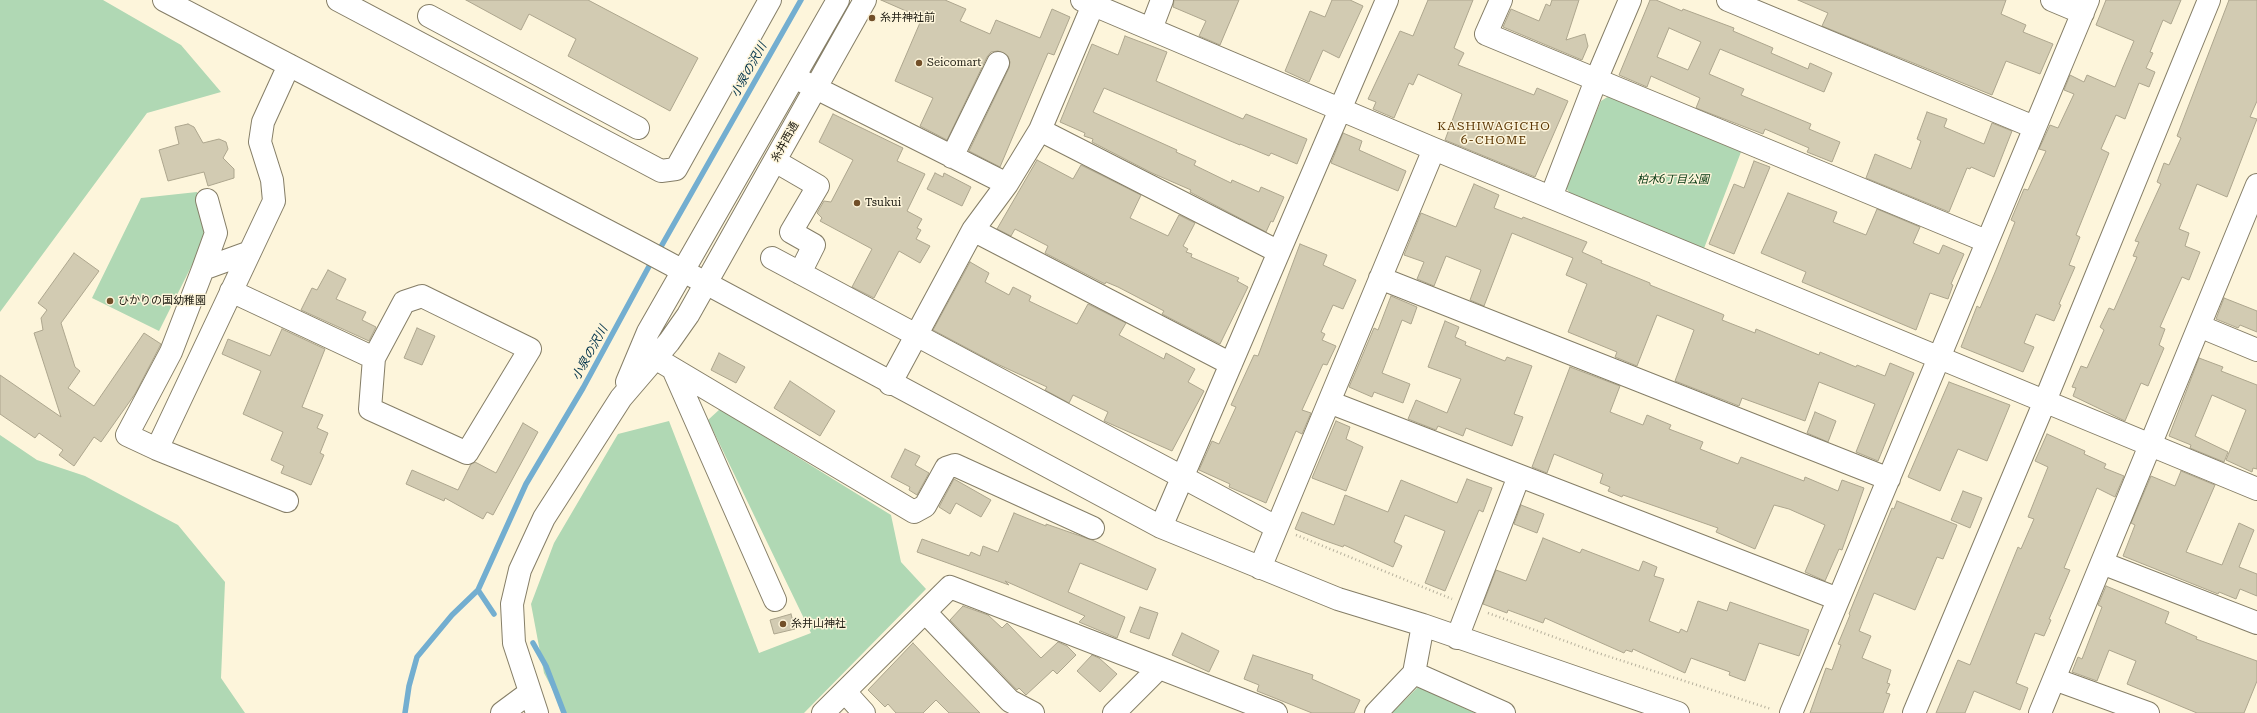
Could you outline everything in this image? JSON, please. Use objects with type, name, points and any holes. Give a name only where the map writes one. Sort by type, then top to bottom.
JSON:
[{"type":"street","points":[[164,0],[644,250],[890,384],[1161,527],[1338,599],[1423,625],[1678,713]]},
{"type":"street","points":[[338,0],[661,171],[676,169],[770,0]]},
{"type":"street","name":"糸井西通","points":[[621,398],[674,267],[795,78],[838,0]]},
{"type":"street","name":"糸井西通","points":[[621,398],[664,364],[705,284],[864,0]]},
{"type":"street","points":[[1151,29],[1162,0]]},
{"type":"street","points":[[1161,527],[1387,0]]},
{"type":"street","points":[[1500,0],[1486,34],[1986,241]]},
{"type":"street","points":[[1551,197],[1596,80],[1630,0]]},
{"type":"street","points":[[1728,0],[2034,127]]},
{"type":"street","points":[[1784,712],[1838,599],[2085,6],[2052,0]]},
{"type":"street","points":[[1914,713],[2045,401],[2209,0]]},
{"type":"street","points":[[890,384],[973,230],[1007,184],[1040,130],[1087,2],[1339,110],[2257,489]]},
{"type":"street","points":[[429,16],[638,128]]},
{"type":"street","points":[[952,157],[998,63]]},
{"type":"street","points":[[506,89],[519,64]]},
{"type":"street","points":[[157,449],[274,201],[272,180],[260,142],[263,122],[289,66]]},
{"type":"street","points":[[795,78],[1007,184]]},
{"type":"street","points":[[1040,130],[1279,252]]},
{"type":"street","points":[[1260,568],[1434,149]]},
{"type":"street","points":[[775,161],[818,186],[791,232],[814,246],[800,273]]},
{"type":"street","points":[[2040,713],[2199,326],[2251,216],[2257,185]]},
{"type":"street","points":[[207,200],[216,233],[171,352],[127,435],[157,449],[287,501]]},
{"type":"street","points":[[973,230],[1231,364]]},
{"type":"street","points":[[203,269],[250,252]]},
{"type":"street","points":[[772,258],[1276,527]]},
{"type":"street","points":[[1380,278],[1889,479]]},
{"type":"street","points":[[231,291],[374,358]]},
{"type":"street","points":[[422,296],[530,349],[467,453],[370,409],[374,358],[404,302],[422,296]]},
{"type":"street","points":[[2199,326],[2257,350]]},
{"type":"street","points":[[664,364],[914,512],[925,506],[946,468],[955,465],[1093,528]]},
{"type":"street","points":[[664,364],[775,600]]},
{"type":"street","points":[[502,713],[533,703],[514,643],[512,604],[520,570],[544,518],[621,398]]},
{"type":"street","points":[[1329,402],[1838,599]]},
{"type":"street","points":[[1457,638],[1468,605],[1519,476]]},
{"type":"street","points":[[2102,563],[2257,623]]},
{"type":"street","points":[[823,713],[926,613],[950,587],[1276,713]]},
{"type":"street","points":[[926,613],[1010,701],[1033,713]]},
{"type":"street","points":[[1376,713],[1414,673],[1423,625]]},
{"type":"street","points":[[1114,713],[1159,668]]},
{"type":"street","points":[[1414,673],[1504,713]]},
{"type":"street","points":[[2054,679],[2148,713]]},
{"type":"street","points":[[844,692],[864,713]]},
{"type":"path","points":[[1276,527],[1468,605],[1598,653],[1784,712]]},
{"type":"green space","points":[[0,0],[103,0],[181,45],[221,92],[147,113],[0,312]]},
{"type":"green space","name":"柏木6丁目公園","points":[[1609,96],[1741,152],[1703,251],[1570,193],[1565,187],[1601,101]]},
{"type":"green space","points":[[197,192],[209,231],[159,331],[92,298],[141,198]]},
{"type":"green space","points":[[720,409],[891,515],[901,562],[926,589],[804,713],[565,713],[544,673],[531,604],[554,543],[618,434],[669,421],[759,653],[811,633],[708,420]]},
{"type":"green space","points":[[0,435],[37,460],[85,476],[178,525],[225,582],[221,678],[245,713],[0,713]]},
{"type":"green space","points":[[1418,687],[1475,713],[1392,713]]},
{"type":"building","points":[[466,0],[588,0],[698,58],[670,111],[568,56],[576,39],[529,14],[521,30]]},
{"type":"building","points":[[881,0],[945,0],[966,9],[960,21],[990,34],[996,20],[1040,38],[1052,9],[1070,17],[1054,55],[1048,53],[1000,167],[969,151],[1009,68],[1010,62],[1008,56],[998,51],[991,52],[987,57],[947,140],[920,126],[933,98],[895,81],[922,18]]},
{"type":"building","points":[[1174,0],[1239,0],[1220,45],[1199,36],[1206,21],[1173,7]]},
{"type":"building","points":[[1332,0],[1350,0],[1363,6],[1339,58],[1323,50],[1309,82],[1285,71],[1310,11],[1325,17]]},
{"type":"building","points":[[1428,0],[1473,0],[1454,48],[1464,53],[1458,65],[1534,95],[1537,88],[1568,101],[1535,177],[1445,140],[1462,94],[1418,74],[1413,85],[1409,83],[1394,118],[1373,109],[1376,102],[1368,99],[1400,31],[1413,36]]},
{"type":"building","points":[[1552,0],[1579,0],[1566,40],[1585,34],[1588,46],[1582,60],[1503,27],[1511,9],[1539,21],[1546,4],[1550,6]]},
{"type":"building","points":[[1650,0],[1656,0],[1682,11],[1683,9],[1734,28],[1733,31],[1773,48],[1771,53],[1808,69],[1810,63],[1832,73],[1824,92],[1720,49],[1709,74],[1744,89],[1741,95],[1811,124],[1809,129],[1840,142],[1832,162],[1807,152],[1809,148],[1765,129],[1763,134],[1696,108],[1700,98],[1651,76],[1647,87],[1619,75]],"holes":[[[1669,28],[1701,42],[1688,70],[1657,57]]]},
{"type":"building","points":[[1798,0],[2006,0],[2001,14],[2026,25],[2023,32],[2053,44],[2040,74],[2006,61],[1992,95],[1822,26],[1828,13]]},
{"type":"building","points":[[2106,0],[2181,0],[2171,24],[2163,20],[2150,52],[2153,53],[2146,68],[2155,72],[2149,87],[2139,83],[2125,119],[2116,115],[2101,149],[2109,153],[2076,235],[2080,237],[2069,265],[2075,267],[2059,304],[2061,305],[2054,321],[2036,314],[2024,343],[2034,347],[2023,372],[1961,347],[1977,306],[1980,308],[1996,270],[2015,222],[2011,220],[2024,189],[2028,190],[2046,151],[2039,149],[2050,125],[2058,128],[2074,94],[2064,90],[2070,75],[2084,82],[2087,75],[2115,87],[2134,41],[2096,25]]},
{"type":"building","points":[[2229,0],[2257,0],[2257,101],[2250,117],[2257,119],[2227,197],[2197,184],[2179,229],[2189,233],[2185,246],[2200,252],[2189,280],[2182,277],[2160,327],[2165,329],[2159,345],[2164,348],[2148,386],[2141,383],[2125,421],[2073,396],[2076,388],[2072,387],[2081,366],[2087,368],[2104,330],[2100,327],[2109,308],[2114,310],[2137,257],[2133,256],[2139,242],[2135,241],[2161,184],[2157,182],[2164,163],[2169,165],[2181,138],[2177,136]]},
{"type":"building","points":[[1125,36],[1167,52],[1156,81],[1243,119],[1246,114],[1307,139],[1297,164],[1271,153],[1269,156],[1240,145],[1104,88],[1093,112],[1177,150],[1176,152],[1196,161],[1194,165],[1231,183],[1232,180],[1259,192],[1261,187],[1284,197],[1273,222],[1271,221],[1266,232],[1190,192],[1191,190],[1152,173],[1092,142],[1093,139],[1084,136],[1085,133],[1060,122],[1092,44],[1118,55]]},
{"type":"building","points":[[1927,112],[1947,119],[1944,127],[1984,144],[1992,123],[2012,131],[1994,177],[1971,167],[1970,169],[1967,168],[1949,212],[1866,178],[1875,154],[1911,169],[1921,141],[1917,139]]},
{"type":"building","points":[[833,114],[903,148],[897,161],[925,174],[907,211],[922,219],[917,228],[921,230],[916,239],[930,246],[920,263],[899,251],[874,298],[852,287],[872,249],[820,221],[822,218],[817,213],[824,201],[831,202],[853,160],[819,142]]},
{"type":"building","points":[[188,124],[194,127],[203,143],[219,139],[226,142],[228,149],[223,158],[234,169],[234,178],[208,186],[204,172],[168,181],[159,150],[179,144],[175,127]]},
{"type":"building","points":[[1343,133],[1362,141],[1359,150],[1406,171],[1398,191],[1331,163]]},
{"type":"building","points":[[1037,160],[1073,179],[1081,165],[1141,195],[1130,218],[1168,236],[1179,215],[1195,223],[1183,246],[1188,249],[1186,252],[1192,254],[1191,257],[1239,278],[1237,281],[1248,287],[1220,344],[1162,314],[1164,311],[1118,287],[1106,282],[1105,284],[1045,253],[1048,246],[1015,229],[1011,236],[997,229]]},
{"type":"building","points":[[1754,161],[1770,167],[1734,254],[1709,244],[1734,184],[1744,188]]},
{"type":"building","points":[[935,173],[943,177],[944,173],[971,187],[962,206],[927,189]]},
{"type":"building","points":[[1474,184],[1499,195],[1494,208],[1522,219],[1523,217],[1587,242],[1582,252],[1602,261],[1601,263],[1650,283],[1650,285],[1722,314],[1724,315],[1722,320],[1755,333],[1756,329],[1819,355],[1820,352],[1856,367],[1857,365],[1885,376],[1890,363],[1914,373],[1878,461],[1856,452],[1875,404],[1819,382],[1805,421],[1742,398],[1739,406],[1675,381],[1694,330],[1657,315],[1637,366],[1615,357],[1617,352],[1568,332],[1587,284],[1566,275],[1573,258],[1512,233],[1484,306],[1470,300],[1481,270],[1446,256],[1434,286],[1417,279],[1424,262],[1404,255],[1421,213],[1456,227]]},
{"type":"building","points":[[1788,193],[1837,212],[1833,222],[1866,235],[1877,209],[1920,227],[1913,243],[1939,254],[1943,245],[1964,254],[1951,284],[1953,285],[1948,299],[1930,293],[1916,330],[1802,282],[1806,272],[1761,253]]},
{"type":"building","points":[[1300,244],[1327,255],[1323,265],[1356,280],[1343,309],[1333,305],[1321,332],[1325,334],[1322,340],[1336,346],[1327,365],[1323,364],[1302,410],[1311,413],[1302,434],[1296,431],[1266,503],[1229,487],[1230,484],[1199,470],[1212,441],[1219,444],[1236,407],[1231,405],[1254,355],[1258,356]]},
{"type":"building","points":[[74,253],[99,271],[61,323],[75,367],[80,371],[68,388],[94,406],[144,333],[161,344],[135,394],[101,442],[94,437],[74,466],[59,455],[63,450],[39,433],[35,438],[0,414],[0,375],[61,417],[34,333],[43,330],[41,318],[47,310],[38,303]]},
{"type":"building","points":[[970,262],[989,273],[985,282],[1009,295],[1013,287],[1031,296],[1029,301],[1077,324],[1088,304],[1126,323],[1119,335],[1164,359],[1166,353],[1195,369],[1188,382],[1204,391],[1172,451],[1104,421],[1108,412],[1073,395],[1069,403],[1045,390],[1047,387],[995,363],[933,330]]},
{"type":"building","points":[[328,270],[346,279],[336,299],[366,312],[362,320],[376,327],[369,341],[301,310],[312,288],[317,290]]},
{"type":"building","points":[[1391,296],[1417,307],[1411,324],[1402,320],[1382,373],[1410,384],[1403,403],[1374,392],[1372,397],[1349,387],[1374,328],[1378,330]]},
{"type":"building","points":[[2224,298],[2257,311],[2257,332],[2240,325],[2238,328],[2216,319]]},
{"type":"building","points":[[1445,321],[1459,327],[1455,337],[1466,342],[1465,345],[1505,361],[1507,357],[1532,366],[1514,414],[1523,417],[1512,446],[1466,428],[1463,436],[1438,426],[1436,430],[1408,419],[1416,400],[1447,413],[1461,379],[1428,367]]},
{"type":"building","points":[[417,328],[435,336],[422,365],[404,358]]},
{"type":"building","points":[[282,329],[325,349],[302,407],[323,415],[317,428],[328,433],[320,453],[324,455],[311,485],[281,473],[284,466],[271,460],[283,432],[243,414],[261,371],[222,354],[228,339],[270,356]]},
{"type":"building","points":[[719,353],[745,367],[736,383],[711,370]]},
{"type":"building","points":[[2199,358],[2223,367],[2221,371],[2257,385],[2257,469],[2253,468],[2252,472],[2226,460],[2246,410],[2212,395],[2195,436],[2228,452],[2224,462],[2190,448],[2191,445],[2169,436]]},
{"type":"building","points":[[1570,367],[1620,386],[1610,412],[1643,425],[1647,415],[1671,425],[1669,429],[1703,442],[1700,449],[1738,464],[1741,457],[1804,481],[1805,477],[1838,491],[1842,480],[1864,488],[1842,550],[1839,549],[1825,581],[1805,572],[1825,525],[1789,509],[1774,505],[1755,549],[1716,532],[1718,528],[1623,495],[1622,497],[1608,491],[1610,487],[1600,483],[1603,474],[1554,454],[1547,473],[1532,467]]},
{"type":"building","points":[[790,381],[835,411],[820,436],[774,408]]},
{"type":"building","points":[[1949,382],[2010,405],[1987,461],[1958,449],[1940,491],[1908,477]]},
{"type":"building","points":[[1815,412],[1836,421],[1828,442],[1807,433]]},
{"type":"building","points":[[1336,421],[1350,427],[1346,439],[1363,447],[1346,491],[1312,478]]},
{"type":"building","points":[[523,423],[538,432],[493,515],[487,512],[483,519],[445,498],[444,501],[406,484],[412,470],[458,490],[471,464],[475,462],[496,473]]},
{"type":"building","points":[[2047,434],[2085,451],[2084,454],[2106,464],[2104,468],[2124,476],[2115,497],[2097,488],[2064,568],[2070,570],[2049,619],[2051,620],[2044,636],[2035,633],[2016,683],[2028,688],[2020,710],[1974,691],[1965,713],[1936,713],[1958,660],[1970,665],[2018,547],[2021,549],[2034,519],[2028,517],[2048,467],[2035,461]]},
{"type":"building","points":[[905,449],[920,456],[915,465],[929,473],[917,495],[909,490],[910,487],[891,477]]},
{"type":"building","points":[[2181,471],[2215,485],[2186,552],[2222,565],[2239,523],[2254,530],[2239,567],[2257,574],[2257,596],[2240,589],[2236,599],[2219,592],[2218,594],[2123,556],[2135,525],[2131,523],[2151,476],[2175,486]]},
{"type":"building","points":[[954,479],[991,500],[981,517],[956,503],[950,514],[939,507]]},
{"type":"building","points":[[1467,479],[1492,488],[1483,512],[1479,510],[1445,591],[1425,583],[1445,531],[1405,515],[1394,542],[1402,546],[1393,567],[1344,545],[1343,547],[1295,529],[1302,512],[1334,525],[1345,495],[1388,512],[1401,480],[1457,503]]},
{"type":"building","points":[[1963,491],[1982,498],[1970,528],[1951,520]]},
{"type":"building","points":[[1897,501],[1957,525],[1943,559],[1937,557],[1915,610],[1874,593],[1859,631],[1871,636],[1862,658],[1891,670],[1887,683],[1890,684],[1886,693],[1890,694],[1883,713],[1810,713],[1826,668],[1832,670],[1841,645],[1838,644],[1850,615],[1849,614],[1892,508],[1894,509]]},
{"type":"building","points":[[1521,505],[1544,514],[1537,533],[1514,524]]},
{"type":"building","points":[[1014,513],[1046,526],[1046,524],[1092,540],[1156,569],[1147,590],[1080,563],[1068,592],[1125,617],[1117,638],[1079,622],[1085,616],[1005,581],[1009,585],[917,552],[922,539],[969,556],[971,552],[980,556],[983,546],[998,552]]},
{"type":"building","points":[[1543,538],[1580,553],[1582,549],[1639,571],[1643,561],[1657,567],[1654,576],[1664,579],[1649,621],[1679,633],[1681,629],[1687,632],[1698,601],[1727,611],[1730,602],[1809,630],[1799,656],[1759,643],[1745,681],[1729,675],[1730,672],[1691,658],[1685,673],[1633,649],[1632,652],[1626,650],[1624,653],[1545,618],[1543,623],[1508,610],[1507,613],[1483,604],[1496,570],[1526,581]]},
{"type":"building","points":[[2106,586],[2169,612],[2165,623],[2197,637],[2196,639],[2257,661],[2257,681],[2244,713],[2197,713],[2127,684],[2136,661],[2109,650],[2097,681],[2072,672],[2078,657],[2082,659],[2102,607],[2098,605]]},
{"type":"building","points":[[963,606],[988,615],[1002,628],[1007,623],[1041,658],[1058,642],[1067,646],[1076,655],[1057,674],[1053,670],[1026,695],[1019,688],[1017,690],[950,620]]},
{"type":"building","points":[[1140,607],[1158,613],[1149,639],[1130,632]]},
{"type":"building","name":"糸井山神社","points":[[791,614],[795,629],[774,634],[770,620]]},
{"type":"building","points":[[1182,633],[1219,651],[1209,672],[1172,655]]},
{"type":"building","points":[[913,643],[980,713],[949,713],[936,700],[923,713],[896,713],[888,704],[885,707],[868,690]]},
{"type":"building","points":[[1092,655],[1099,658],[1117,674],[1100,692],[1077,671]]},
{"type":"building","points":[[1253,655],[1313,675],[1312,679],[1360,700],[1354,713],[1312,713],[1257,691],[1259,685],[1244,679]]},
{"type":"waterway","name":"小泉の沢川","points":[[658,252],[801,0]]},
{"type":"waterway","name":"小泉の沢川","points":[[405,713],[409,686],[417,657],[452,615],[478,590],[526,484],[583,388],[653,259]]},
{"type":"waterway","points":[[478,590],[494,614]]},
{"type":"waterway","points":[[533,643],[546,666],[564,713]]},
{"type":"place","name":"糸井神社前","points":[[872,18]]},
{"type":"place","name":"Seicomart","points":[[919,63]]},
{"type":"place","name":"Tsukui","points":[[857,203]]},
{"type":"place","name":"ひかりの国幼稚園","points":[[110,301]]},
{"type":"place","name":"糸井山神社","points":[[783,624]]},
{"type":"district","name":"KASHIWAGICHO 6-CHOME","points":[[1494,133]]}]
